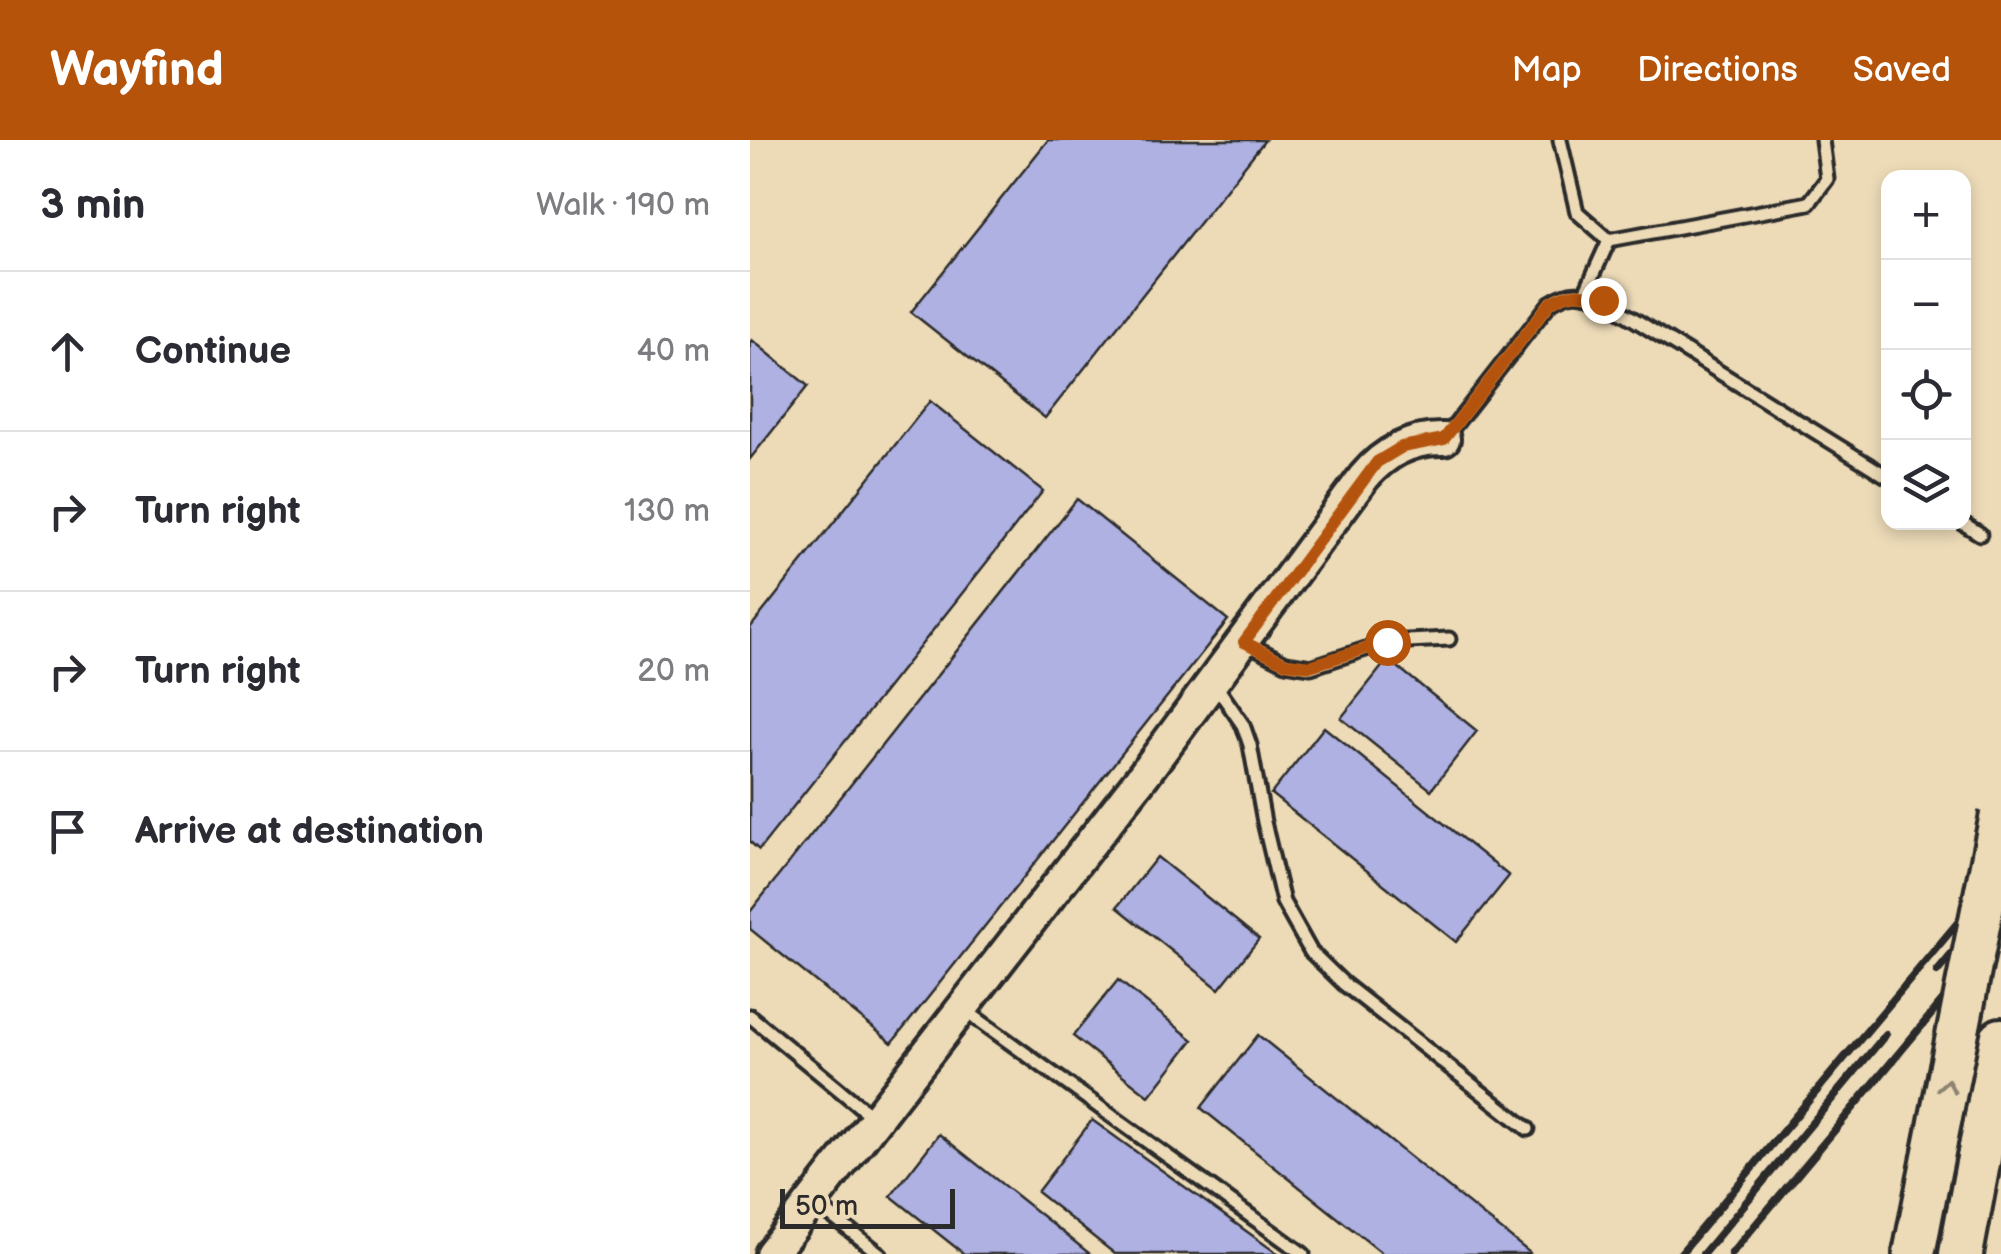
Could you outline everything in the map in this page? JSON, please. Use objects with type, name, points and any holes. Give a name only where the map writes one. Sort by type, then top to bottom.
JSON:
[{"type":"highway","points":[[1914,1254],[2001,815]]},
{"type":"highway","points":[[1962,1254],[2001,1040]]},
{"type":"street","points":[[771,1254],[1214,682],[1377,462],[1402,447],[1444,439]]},
{"type":"lane","points":[[1560,140],[1577,212],[1609,240]]},
{"type":"lane","points":[[1609,240],[1808,203],[1827,179],[1822,140]]},
{"type":"lane","points":[[1585,293],[1609,240]]},
{"type":"lane","points":[[1444,439],[1550,303],[1567,292],[1585,293],[1603,300],[1881,473]]},
{"type":"lane","points":[[1971,528],[1980,534]]},
{"type":"lane","points":[[1244,642],[1286,663],[1310,666],[1387,642],[1449,638]]},
{"type":"lane","points":[[1214,682],[1242,725],[1250,746],[1283,902],[1311,952],[1344,984],[1528,1129]]},
{"type":"lane","points":[[962,1008],[1304,1254]]},
{"type":"lane","points":[[750,1016],[875,1120]]},
{"type":"lane","points":[[812,1200],[880,1254]]},
{"type":"building","points":[[1048,140],[1265,140],[1045,418],[911,312]]},
{"type":"building","points":[[750,342],[808,386],[750,459]]},
{"type":"building","points":[[930,401],[1043,491],[759,850],[750,842],[750,628]]},
{"type":"building","points":[[1077,499],[1228,620],[892,1043],[750,929],[750,912]]},
{"type":"building","points":[[1388,659],[1477,731],[1431,790],[1341,718]]},
{"type":"building","points":[[1324,727],[1509,876],[1456,942],[1271,794]]},
{"type":"building","points":[[1157,857],[1259,939],[1219,989],[1117,907]]},
{"type":"building","points":[[1118,980],[1193,1040],[1149,1096],[1073,1036]]},
{"type":"building","points":[[1258,1035],[1530,1253],[1383,1254],[1201,1108]]},
{"type":"building","points":[[1092,1120],[1278,1254],[1115,1254],[1037,1192]]},
{"type":"building","points":[[939,1134],[1090,1254],[964,1254],[891,1196]]},
{"type":"railway","points":[[1680,1254],[2001,871]]},
{"type":"railway","points":[[1937,972],[2001,895]]},
{"type":"railway","points":[[1731,1254],[2001,931]]},
{"type":"railway","points":[[1703,1254],[1886,1034]]},
{"type":"route","points":[[1387,642],[1310,666],[1286,663],[1244,642],[1377,462],[1402,447],[1444,439],[1550,303],[1567,292],[1603,300]]}]
